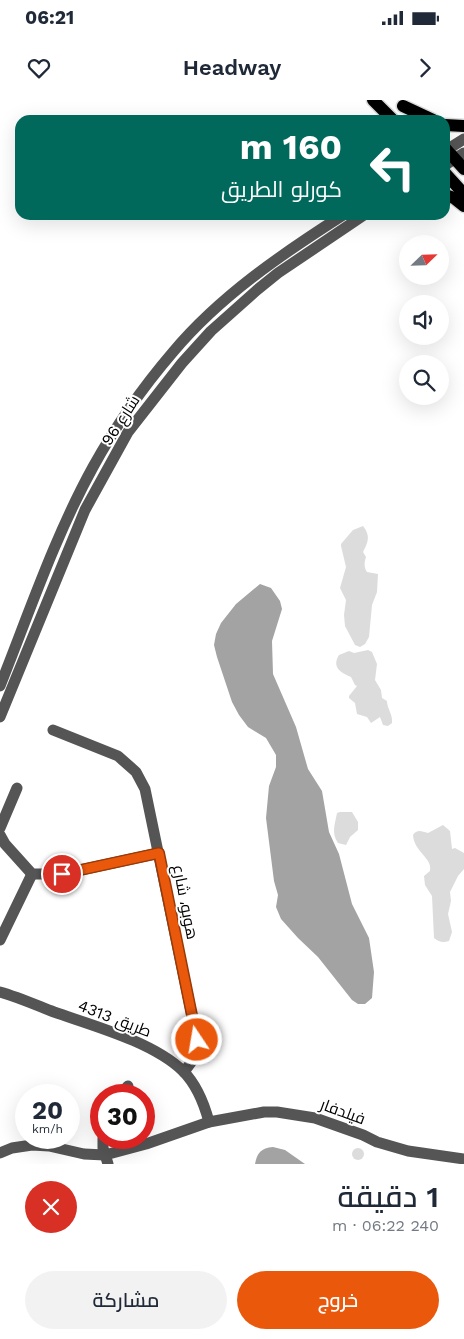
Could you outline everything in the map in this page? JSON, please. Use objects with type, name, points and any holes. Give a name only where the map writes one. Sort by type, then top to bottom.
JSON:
[{"type":"main road","points":[[364,100],[378,115]]},
{"type":"main road","points":[[373,100],[388,115]]},
{"type":"main road","points":[[400,103],[412,115]]},
{"type":"main road","points":[[400,103],[423,115]]},
{"type":"main road","points":[[450,125],[464,126]]},
{"type":"main road","points":[[450,154],[464,169]]},
{"type":"main road","points":[[450,178],[464,194]]},
{"type":"main road","points":[[450,197],[464,206]]},
{"type":"street","points":[[450,154],[464,139]]},
{"type":"street","name":"شارع 96","points":[[0,686],[49,563],[80,493],[93,467],[117,428],[145,388],[173,351],[244,284],[265,267],[336,220]]},
{"type":"street","name":"شارع 96","points":[[0,717],[85,510],[128,432],[182,363],[211,331],[278,273],[357,220]]},
{"type":"street","name":"هوبو، شارع","points":[[53,730],[118,756],[136,772],[145,789],[197,1040],[195,1057],[184,1072]]},
{"type":"street","points":[[0,828],[17,788]]},
{"type":"street","points":[[0,835],[5,844],[32,874],[62,874],[159,853]]},
{"type":"street","points":[[0,940],[32,874]]},
{"type":"street","name":"طريق 4313","points":[[2,992],[140,1044],[169,1059],[195,1085],[205,1105],[209,1122]]},
{"type":"street","name":"فيلدفار","points":[[0,1153],[12,1148],[32,1145],[50,1146],[106,1160],[209,1122],[264,1112],[289,1112],[321,1120],[393,1147],[424,1154],[447,1155],[464,1159]]},
{"type":"shaded area","points":[[363,526],[368,536],[363,552],[366,557],[365,568],[367,572],[378,574],[377,592],[372,605],[369,637],[365,644],[360,647],[355,645],[345,626],[346,600],[340,588],[346,567],[341,544],[353,530]]},
{"type":"shaded area","points":[[260,584],[271,588],[280,601],[282,609],[272,641],[273,674],[296,727],[308,769],[322,791],[329,832],[339,854],[352,904],[369,938],[374,972],[372,998],[365,1004],[358,1004],[352,1000],[318,957],[281,919],[276,907],[278,895],[274,881],[266,818],[269,786],[276,767],[276,755],[266,738],[248,727],[239,715],[232,702],[214,645],[221,623],[236,604]]},
{"type":"shaded area","points":[[368,650],[372,652],[377,664],[375,680],[381,690],[382,698],[387,701],[392,717],[392,723],[388,726],[383,725],[380,717],[371,723],[367,717],[357,714],[355,703],[349,696],[357,686],[351,677],[341,672],[337,667],[336,663],[339,655],[349,651],[354,653]]},
{"type":"shaded area","points":[[352,812],[358,822],[358,830],[350,837],[346,845],[338,843],[335,836],[334,828],[337,813]]},
{"type":"shaded area","points":[[443,825],[450,831],[452,849],[455,848],[464,853],[464,869],[450,892],[451,901],[448,914],[452,932],[449,941],[443,942],[434,938],[432,896],[425,885],[424,876],[430,871],[429,862],[416,846],[413,835],[418,831],[428,833]]},
{"type":"shaded area","points":[[273,1147],[285,1150],[305,1164],[255,1164],[260,1152]]},
{"type":"shaded area","points":[[356,1148],[360,1148],[364,1154],[360,1160],[356,1160],[352,1156],[352,1152]]},
{"type":"route","points":[[62,874],[159,853],[197,1040]]}]
